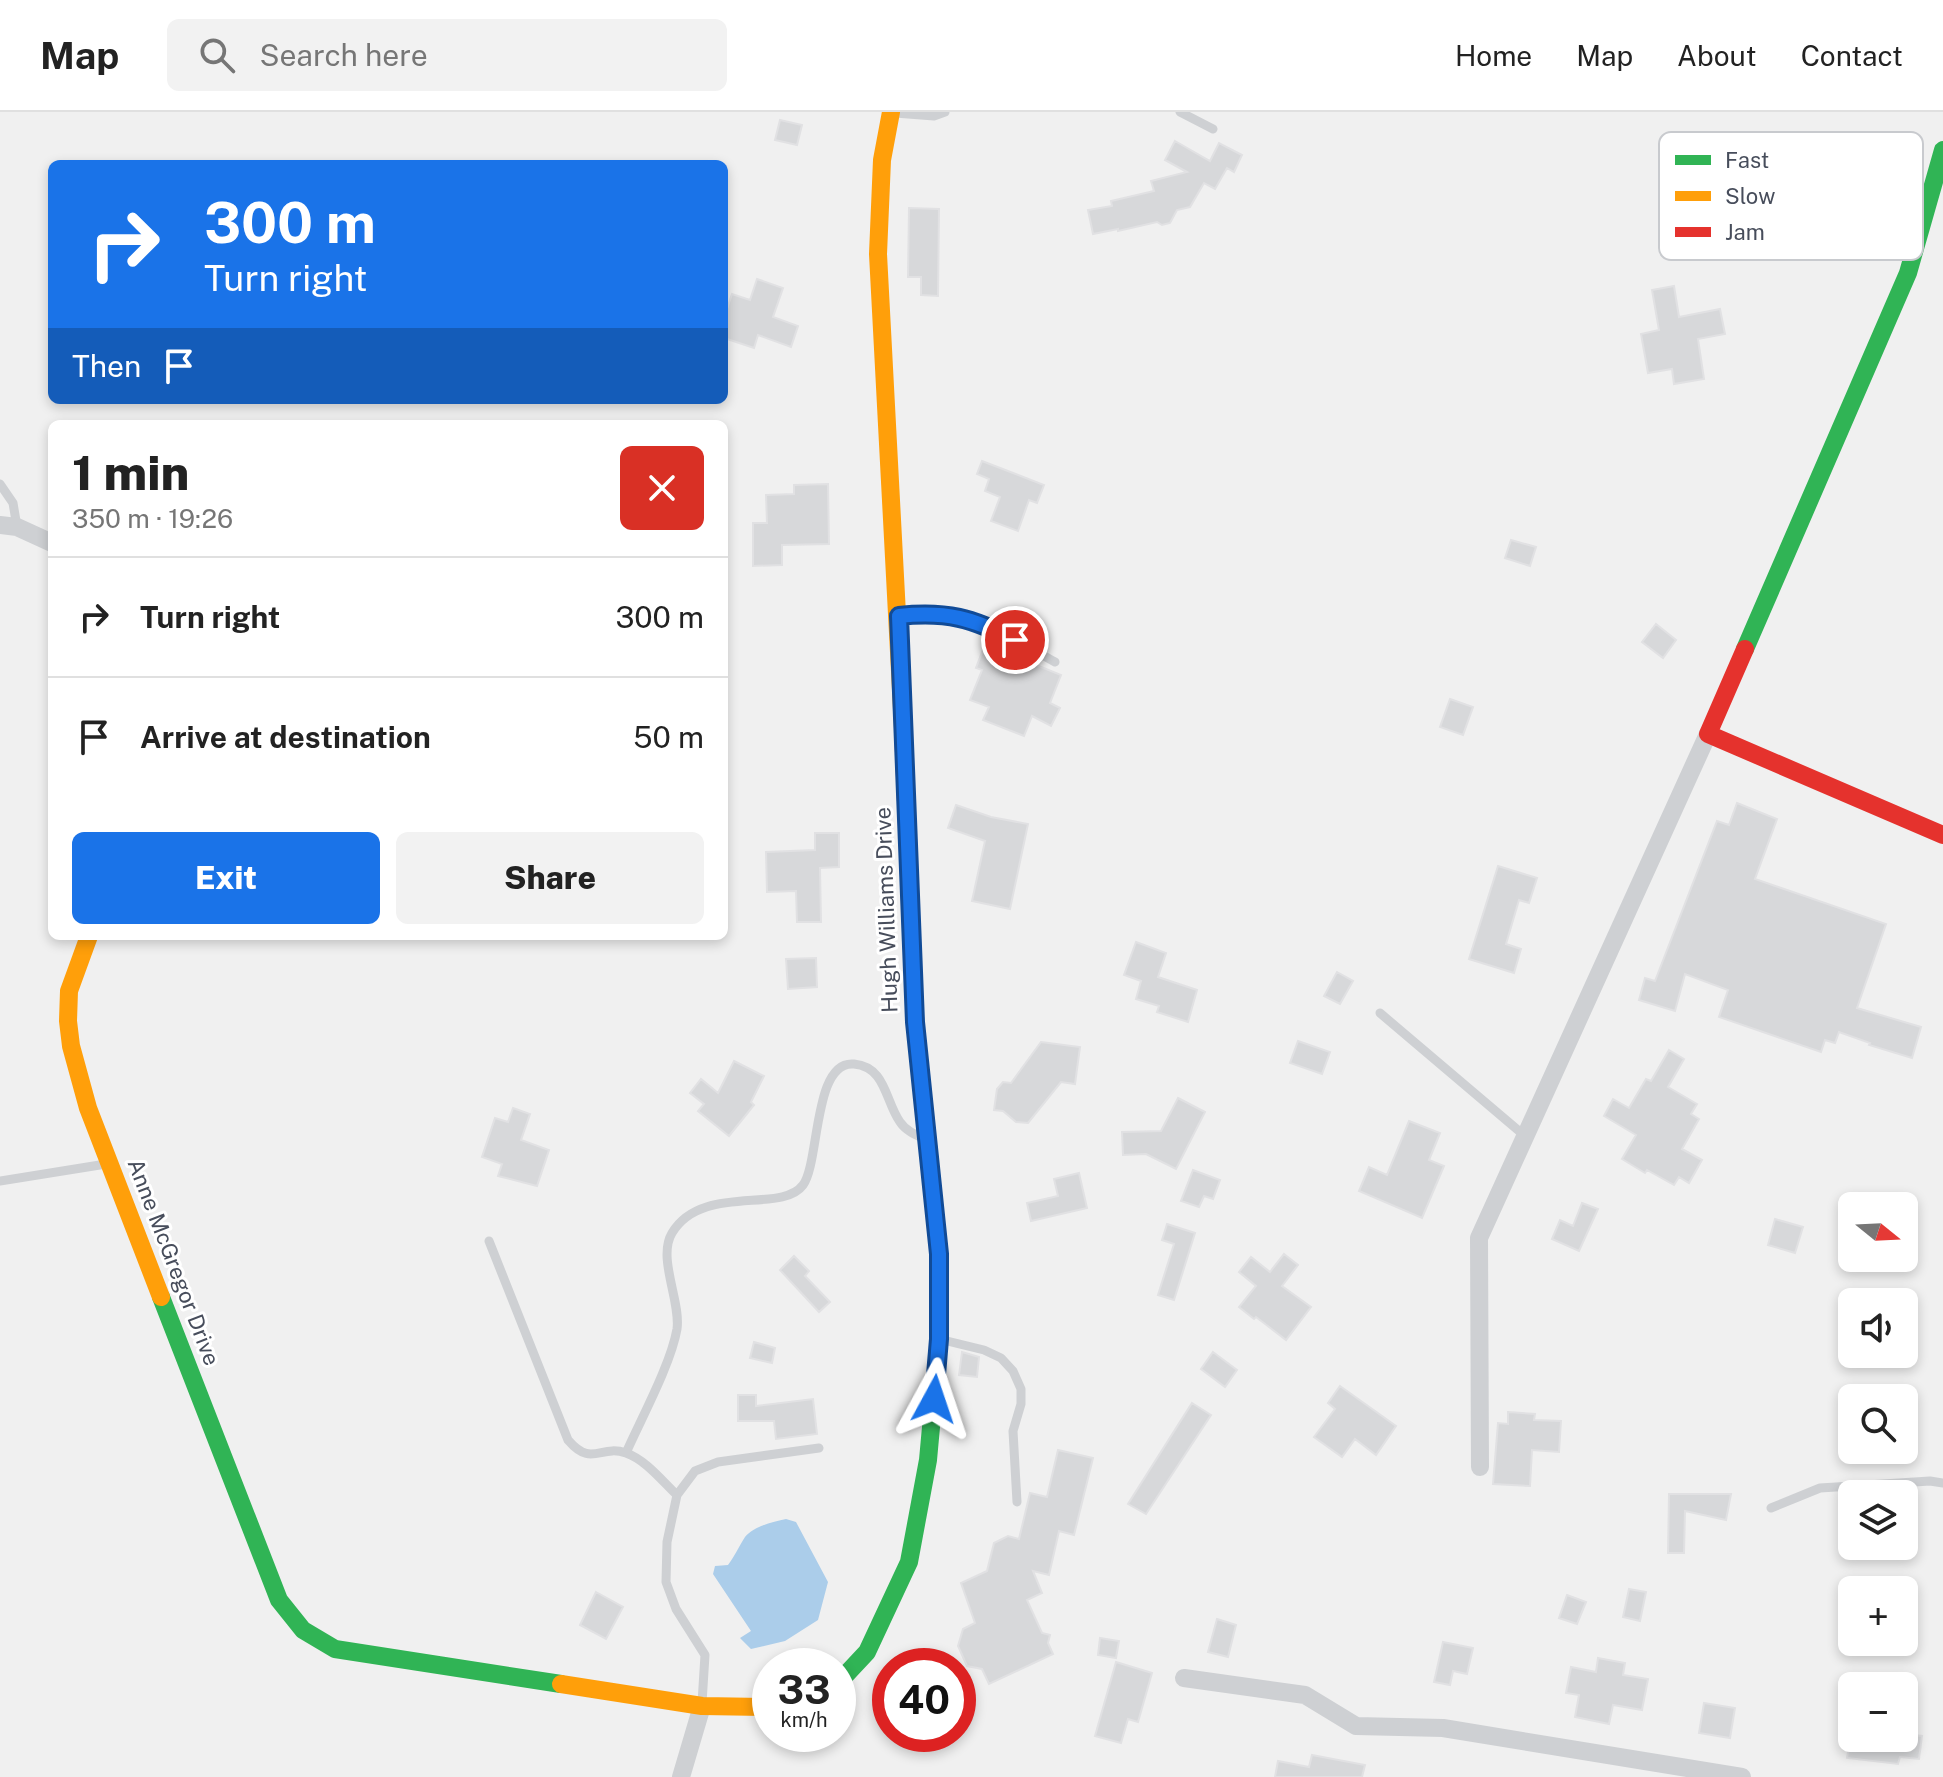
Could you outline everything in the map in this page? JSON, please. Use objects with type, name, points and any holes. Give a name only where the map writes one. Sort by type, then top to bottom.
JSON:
[{"type":"street","name":"Hugh Williams Drive","points":[[856,1664],[867,1652],[909,1562],[928,1460],[939,1339],[939,1254],[915,1022],[899,616],[878,254],[882,160],[891,112]]},
{"type":"street","points":[[1923,220],[1943,150]]},
{"type":"street","points":[[1480,1467],[1479,1238],[1708,734],[1912,260]]},
{"type":"street","points":[[8,526],[48,541]]},
{"type":"street","points":[[1708,734],[1943,835]]},
{"type":"street","name":"Anne McGregor Drive","points":[[87,940],[79,956],[66,1006],[71,1048],[84,1093],[279,1600],[303,1630],[335,1649],[702,1706]]},
{"type":"street","points":[[1184,1678],[1305,1695],[1356,1726],[1443,1728],[1742,1777]]},
{"type":"street","points":[[681,1777],[702,1706],[752,1707]]},
{"type":"lane","points":[[891,112],[934,116],[945,112]]},
{"type":"lane","points":[[1180,112],[1213,129]]},
{"type":"lane","points":[[0,484],[13,503],[8,526]]},
{"type":"lane","points":[[899,616],[930,613],[954,615],[994,630],[1055,662]]},
{"type":"lane","points":[[1380,1013],[1525,1136]]},
{"type":"lane","points":[[626,1453],[678,1326],[666,1245],[673,1231],[692,1212],[719,1204],[791,1195],[802,1187],[810,1173],[823,1092],[839,1067],[851,1063],[869,1068],[884,1084],[900,1122],[909,1132],[927,1141]]},
{"type":"lane","points":[[0,1181],[110,1163]]},
{"type":"lane","points":[[489,1241],[568,1440],[578,1452],[591,1456],[614,1451],[638,1459],[677,1495]]},
{"type":"lane","points":[[939,1339],[984,1350],[1001,1358],[1013,1371],[1021,1389],[1021,1404],[1013,1431],[1017,1502]]},
{"type":"lane","points":[[702,1706],[705,1655],[676,1609],[666,1582],[667,1542],[677,1495],[695,1471],[718,1462],[819,1448]]},
{"type":"lane","points":[[1771,1508],[1820,1488],[1930,1481],[1943,1483]]},
{"type":"water","points":[[786,1519],[796,1522],[828,1582],[818,1620],[785,1641],[751,1649],[740,1638],[751,1631],[713,1574],[715,1566],[728,1565],[745,1537],[764,1525]]},
{"type":"building","points":[[780,120],[802,125],[797,145],[775,140]]},
{"type":"building","points":[[1175,141],[1210,161],[1219,143],[1242,155],[1234,172],[1227,168],[1215,189],[1204,183],[1190,207],[1177,210],[1170,223],[1162,225],[1157,222],[1093,234],[1088,210],[1112,206],[1111,201],[1154,191],[1151,181],[1187,172],[1165,160]]},
{"type":"building","points":[[909,208],[939,209],[938,296],[921,295],[921,277],[908,277]]},
{"type":"building","points":[[757,279],[783,288],[773,317],[798,326],[791,347],[758,335],[754,348],[728,339],[728,306],[732,294],[750,300]]},
{"type":"building","points":[[1674,286],[1679,317],[1720,309],[1725,334],[1698,339],[1704,379],[1674,384],[1672,369],[1648,373],[1641,334],[1659,330],[1652,290]]},
{"type":"building","points":[[982,461],[1044,485],[1037,503],[1029,500],[1018,531],[991,521],[1000,497],[985,491],[989,479],[977,474]]},
{"type":"building","points":[[828,484],[829,544],[782,545],[782,565],[753,566],[753,523],[767,523],[766,495],[794,494],[794,485]]},
{"type":"building","points":[[1511,540],[1536,547],[1530,566],[1505,558]]},
{"type":"building","points":[[1656,624],[1676,640],[1663,658],[1642,642]]},
{"type":"building","points":[[985,644],[1061,675],[1050,703],[1060,708],[1051,726],[1032,716],[1024,736],[983,720],[989,707],[970,700],[982,670],[976,668]]},
{"type":"building","points":[[1450,699],[1473,707],[1463,735],[1440,727]]},
{"type":"building","points":[[1737,803],[1777,819],[1755,879],[1886,924],[1857,1008],[1921,1027],[1912,1058],[1839,1032],[1835,1043],[1825,1040],[1821,1052],[1719,1017],[1728,990],[1685,974],[1675,1011],[1639,1000],[1645,978],[1655,981],[1717,821],[1729,825]]},
{"type":"building","points":[[956,805],[991,817],[1028,824],[1010,909],[972,901],[985,841],[948,828]]},
{"type":"building","points":[[815,833],[839,833],[839,867],[820,868],[821,922],[797,922],[796,891],[767,892],[766,852],[815,850]]},
{"type":"building","points":[[1498,866],[1537,878],[1529,903],[1519,900],[1506,944],[1521,949],[1514,973],[1469,959]]},
{"type":"building","points":[[1136,942],[1166,953],[1158,977],[1197,990],[1188,1022],[1157,1012],[1159,1006],[1136,999],[1141,981],[1124,975]]},
{"type":"building","points":[[816,958],[817,987],[788,989],[786,959]]},
{"type":"building","points":[[1337,972],[1353,981],[1340,1004],[1324,996]]},
{"type":"building","points":[[1298,1041],[1330,1052],[1322,1074],[1290,1063]]},
{"type":"building","points":[[1041,1042],[1080,1047],[1075,1084],[1061,1082],[1028,1123],[1016,1122],[1003,1111],[994,1110],[997,1089],[1003,1082],[1011,1083]]},
{"type":"building","points":[[1669,1050],[1684,1059],[1668,1087],[1697,1104],[1691,1114],[1699,1119],[1682,1149],[1702,1160],[1689,1183],[1679,1177],[1674,1185],[1622,1159],[1636,1135],[1604,1116],[1613,1099],[1629,1108],[1646,1079],[1651,1081]]},
{"type":"building","points":[[734,1061],[764,1076],[751,1102],[754,1105],[729,1136],[698,1111],[704,1104],[690,1093],[701,1079],[718,1093]]},
{"type":"building","points":[[1178,1098],[1205,1112],[1176,1169],[1146,1154],[1123,1155],[1122,1132],[1161,1131]]},
{"type":"building","points":[[513,1108],[530,1114],[521,1140],[549,1150],[537,1186],[498,1176],[502,1164],[482,1157],[495,1118],[508,1122]]},
{"type":"building","points":[[1409,1121],[1440,1133],[1429,1160],[1444,1166],[1422,1218],[1359,1191],[1369,1167],[1387,1175]]},
{"type":"building","points":[[1193,1170],[1220,1180],[1213,1199],[1204,1196],[1199,1207],[1181,1201]]},
{"type":"building","points":[[1079,1173],[1087,1208],[1031,1221],[1027,1203],[1058,1196],[1054,1179]]},
{"type":"building","points":[[1582,1203],[1598,1209],[1579,1251],[1552,1239],[1560,1220],[1573,1226]]},
{"type":"building","points":[[1775,1219],[1803,1227],[1795,1253],[1768,1245]]},
{"type":"building","points":[[1167,1224],[1195,1233],[1174,1300],[1158,1295],[1174,1244],[1162,1240]]},
{"type":"building","points":[[1284,1254],[1298,1265],[1282,1286],[1311,1307],[1286,1340],[1239,1307],[1256,1286],[1239,1272],[1251,1257],[1270,1272]]},
{"type":"building","points":[[794,1256],[809,1271],[805,1276],[830,1302],[819,1312],[780,1270]]},
{"type":"building","points":[[754,1342],[775,1348],[772,1363],[750,1358]]},
{"type":"building","points":[[962,1352],[979,1357],[977,1377],[959,1375]]},
{"type":"building","points":[[1213,1352],[1237,1370],[1225,1387],[1201,1369]]},
{"type":"building","points":[[1340,1386],[1396,1426],[1376,1455],[1355,1439],[1342,1457],[1314,1437],[1335,1409],[1328,1403]]},
{"type":"building","points":[[738,1395],[756,1395],[756,1406],[813,1399],[817,1434],[776,1439],[774,1421],[738,1421]]},
{"type":"building","points":[[1192,1403],[1211,1415],[1146,1514],[1128,1504]]},
{"type":"building","points":[[1508,1412],[1535,1414],[1534,1420],[1561,1421],[1559,1452],[1532,1450],[1530,1486],[1493,1484],[1498,1423],[1508,1424]]},
{"type":"building","points":[[1058,1450],[1093,1458],[1074,1535],[1059,1531],[1049,1575],[1033,1571],[1042,1593],[1027,1600],[1042,1633],[1050,1635],[1048,1643],[1053,1654],[989,1684],[982,1669],[976,1668],[976,1648],[958,1646],[963,1629],[975,1623],[961,1583],[987,1571],[994,1543],[1008,1536],[1019,1539],[1030,1493],[1047,1497]]},
{"type":"building","points":[[1669,1494],[1731,1494],[1726,1520],[1685,1511],[1684,1553],[1668,1553]]},
{"type":"building","points":[[1629,1589],[1646,1592],[1640,1621],[1623,1617]]},
{"type":"building","points":[[596,1592],[623,1607],[606,1639],[580,1625]]},
{"type":"building","points":[[1567,1595],[1586,1602],[1577,1624],[1559,1618]]},
{"type":"building","points":[[1217,1619],[1236,1625],[1228,1657],[1208,1652]]},
{"type":"building","points":[[1100,1638],[1119,1641],[1116,1658],[1098,1655]]},
{"type":"building","points":[[1443,1642],[1473,1648],[1467,1674],[1453,1671],[1450,1685],[1434,1682]]},
{"type":"building","points":[[1598,1658],[1625,1663],[1623,1675],[1648,1679],[1642,1710],[1613,1705],[1609,1724],[1575,1717],[1579,1695],[1566,1693],[1571,1667],[1596,1672]]},
{"type":"building","points":[[1116,1662],[1152,1673],[1138,1722],[1128,1719],[1121,1743],[1095,1736]]},
{"type":"building","points":[[1704,1703],[1735,1708],[1730,1738],[1699,1733]]},
{"type":"building","points":[[1918,1736],[1922,1736],[1919,1759],[1900,1757],[1898,1764],[1847,1758],[1848,1752],[1918,1752]]},
{"type":"building","points":[[1312,1755],[1365,1765],[1362,1777],[1275,1777],[1278,1761],[1309,1767]]},
{"type":"traffic: fast","points":[[1923,220],[1943,150]]},
{"type":"traffic: fast","points":[[1745,649],[1912,260]]},
{"type":"traffic: fast","points":[[856,1664],[867,1652],[909,1562],[928,1460],[939,1339],[939,1254],[928,1145]]},
{"type":"traffic: fast","points":[[161,1297],[279,1600],[303,1630],[335,1649],[561,1684]]},
{"type":"traffic: slow","points":[[891,112],[882,160],[878,254],[903,728]]},
{"type":"traffic: slow","points":[[88,940],[69,991],[71,1046],[88,1108],[161,1297]]},
{"type":"traffic: slow","points":[[561,1684],[702,1706],[752,1707]]},
{"type":"traffic: jam","points":[[1745,649],[1708,734],[1943,835]]},
{"type":"traffic: jam","points":[[903,728],[915,1022],[928,1145]]},
{"type":"route","points":[[934,1399],[939,1339],[939,1254],[915,1022],[899,616],[930,613],[954,615],[1015,640]]}]
